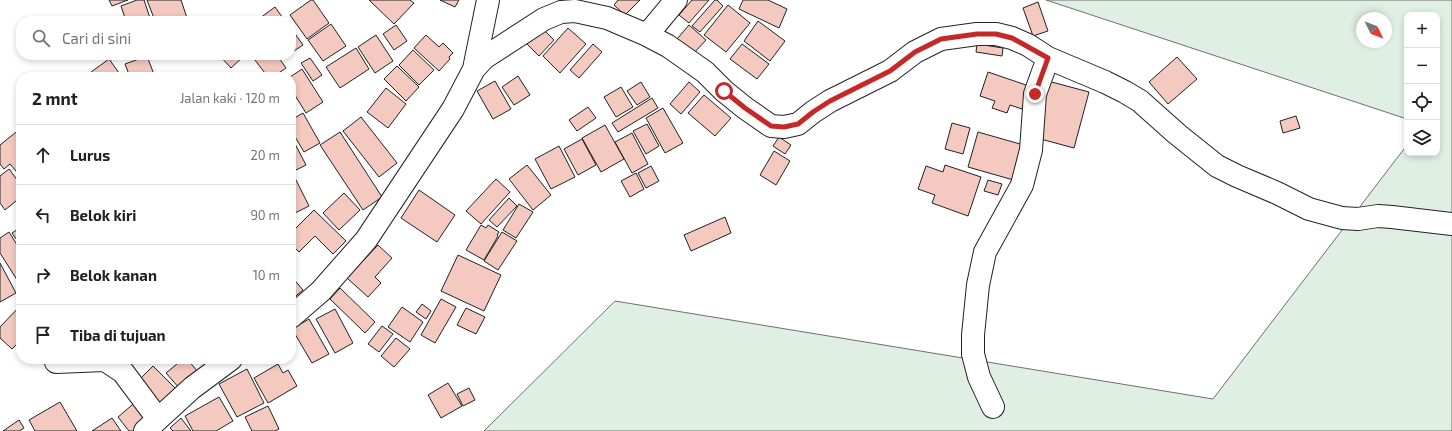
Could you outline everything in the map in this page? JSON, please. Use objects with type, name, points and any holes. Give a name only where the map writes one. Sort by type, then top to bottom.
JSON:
[{"type":"street","points":[[474,69],[488,0]]},
{"type":"street","points":[[648,35],[676,0]]},
{"type":"street","points":[[296,313],[321,291],[366,240],[453,109],[474,69],[484,58],[524,31],[544,19],[561,12],[575,11],[607,18],[648,35],[668,46],[705,72],[724,91],[771,126],[784,127],[798,124],[830,101],[890,71],[915,52],[941,39],[977,34],[996,34],[1012,38],[1048,58],[1125,92],[1140,101],[1177,134],[1217,166],[1309,209],[1342,218],[1358,219],[1378,216],[1452,224]]},
{"type":"street","points":[[993,407],[979,378],[973,354],[973,335],[978,285],[985,252],[1022,186],[1031,150],[1035,94],[1048,58]]},
{"type":"street","points":[[111,364],[123,372],[152,425],[192,388],[224,364]]},
{"type":"green space","points":[[1046,0],[1452,0],[1452,431],[484,431],[615,301],[1213,399],[1404,149],[1404,156],[1440,156],[1440,12],[1404,12],[1404,118]]},
{"type":"building","points":[[109,0],[128,0],[112,6]]},
{"type":"building","points":[[137,0],[144,0],[149,16],[124,16],[121,6]]},
{"type":"building","points":[[147,0],[181,0],[186,16],[153,16]]},
{"type":"building","points":[[313,0],[329,23],[307,39],[296,23],[296,16],[290,15]]},
{"type":"building","points":[[369,0],[410,0],[414,3],[394,24]]},
{"type":"building","points":[[440,0],[459,0],[455,7]]},
{"type":"building","points":[[618,0],[640,0],[625,15],[614,5]]},
{"type":"building","points":[[692,0],[709,0],[689,23],[679,15]]},
{"type":"building","points":[[715,0],[723,6],[700,32],[692,26]]},
{"type":"building","points":[[743,0],[768,0],[787,9],[779,28],[739,9]]},
{"type":"building","points":[[1038,2],[1048,31],[1033,36],[1023,8]]},
{"type":"building","points":[[728,5],[750,23],[726,52],[704,35]]},
{"type":"building","points":[[275,7],[281,16],[263,16]]},
{"type":"building","points":[[758,21],[785,41],[770,61],[744,41]]},
{"type":"building","points":[[331,24],[346,46],[323,61],[308,40]]},
{"type":"building","points":[[396,25],[407,41],[394,50],[383,34]]},
{"type":"building","points":[[539,25],[554,40],[539,56],[524,41]]},
{"type":"building","points":[[689,25],[706,40],[693,54],[677,39]]},
{"type":"building","points":[[568,28],[586,44],[560,73],[543,56]]},
{"type":"building","points":[[296,35],[303,45],[296,50]]},
{"type":"building","points":[[376,35],[393,61],[375,73],[358,47]]},
{"type":"building","points":[[426,35],[439,47],[443,43],[453,53],[449,57],[450,59],[439,71],[414,48]]},
{"type":"building","points":[[593,44],[602,52],[579,78],[570,70]]},
{"type":"building","points":[[742,44],[769,64],[757,79],[730,59]]},
{"type":"building","points":[[977,44],[1003,48],[1002,56],[976,52]]},
{"type":"building","points":[[356,48],[369,69],[340,88],[326,67]]},
{"type":"building","points":[[413,50],[434,70],[419,85],[399,65]]},
{"type":"building","points":[[1177,57],[1197,79],[1168,104],[1149,82]]},
{"type":"building","points":[[310,58],[322,75],[313,81],[301,63]]},
{"type":"building","points":[[110,60],[118,72],[91,72]]},
{"type":"building","points":[[136,60],[149,60],[153,72],[128,72],[125,64]]},
{"type":"building","points":[[224,60],[240,60],[231,68]]},
{"type":"building","points":[[255,60],[280,60],[286,68],[280,72],[264,72]]},
{"type":"building","points":[[397,66],[419,87],[406,101],[384,79]]},
{"type":"building","points":[[302,69],[323,102],[306,113],[296,97],[296,73]]},
{"type":"building","points":[[988,72],[1029,86],[1022,109],[1010,105],[1007,113],[992,108],[995,101],[980,96]]},
{"type":"building","points":[[518,76],[530,95],[514,105],[502,87]]},
{"type":"building","points":[[495,81],[511,109],[493,119],[477,91]]},
{"type":"building","points":[[1048,81],[1089,92],[1074,148],[1033,137]]},
{"type":"building","points":[[641,82],[650,97],[637,105],[627,91]]},
{"type":"building","points":[[689,82],[700,92],[681,114],[670,104]]},
{"type":"building","points":[[621,87],[633,107],[616,117],[604,97]]},
{"type":"building","points":[[386,88],[406,104],[388,128],[367,112]]},
{"type":"building","points":[[704,95],[731,118],[715,136],[688,113]]},
{"type":"building","points":[[652,98],[658,108],[618,132],[612,123]]},
{"type":"building","points":[[588,107],[596,118],[577,131],[569,120]]},
{"type":"building","points":[[663,108],[683,143],[665,153],[646,118]]},
{"type":"building","points":[[303,113],[320,143],[304,152],[296,138],[296,117]]},
{"type":"building","points":[[1296,116],[1300,128],[1283,133],[1280,121]]},
{"type":"building","points":[[361,117],[397,163],[379,177],[343,131]]},
{"type":"building","points":[[952,123],[970,128],[963,154],[945,149]]},
{"type":"building","points":[[647,124],[659,146],[646,154],[633,131]]},
{"type":"building","points":[[605,125],[624,159],[601,172],[582,138]]},
{"type":"building","points":[[16,132],[16,171],[10,164],[4,169],[0,164],[0,145]]},
{"type":"building","points":[[340,132],[382,197],[363,210],[320,145]]},
{"type":"building","points":[[978,132],[1027,146],[1017,181],[968,167]]},
{"type":"building","points":[[632,133],[648,164],[632,173],[615,142]]},
{"type":"building","points":[[779,137],[791,145],[785,154],[773,146]]},
{"type":"building","points":[[582,139],[596,165],[578,175],[564,149]]},
{"type":"building","points":[[296,146],[306,165],[296,170]]},
{"type":"building","points":[[559,146],[575,177],[551,189],[535,159]]},
{"type":"building","points":[[774,151],[790,161],[776,185],[760,175]]},
{"type":"building","points":[[527,165],[551,195],[533,210],[509,179]]},
{"type":"building","points":[[945,165],[981,177],[968,216],[932,203],[935,195],[918,189],[926,166],[943,172]]},
{"type":"building","points":[[651,166],[659,181],[646,188],[638,173]]},
{"type":"building","points":[[9,169],[16,178],[16,201],[5,210],[0,203],[0,176]]},
{"type":"building","points":[[636,173],[644,189],[630,197],[621,181]]},
{"type":"building","points":[[496,179],[510,192],[481,224],[466,211]]},
{"type":"building","points":[[296,180],[309,206],[296,212]]},
{"type":"building","points":[[988,180],[1002,184],[998,195],[984,191]]},
{"type":"building","points":[[419,190],[455,215],[437,242],[401,218]]},
{"type":"building","points":[[344,193],[360,210],[339,230],[323,213]]},
{"type":"building","points":[[509,198],[517,206],[497,227],[489,220]]},
{"type":"building","points":[[519,204],[533,212],[516,238],[503,230]]},
{"type":"building","points":[[314,210],[346,241],[333,254],[315,236],[299,252],[296,249],[296,228]]},
{"type":"building","points":[[725,217],[731,233],[691,251],[684,235]]},
{"type":"building","points":[[481,225],[486,228],[488,225],[499,232],[484,260],[466,250]]},
{"type":"building","points":[[16,230],[16,239],[12,233]]},
{"type":"building","points":[[9,232],[16,243],[16,278],[0,253],[0,238]]},
{"type":"building","points":[[502,232],[517,241],[498,270],[484,261]]},
{"type":"building","points":[[378,245],[392,258],[375,277],[381,283],[368,297],[347,278]]},
{"type":"building","points":[[458,255],[501,275],[484,311],[441,291]]},
{"type":"building","points":[[0,263],[16,293],[0,302]]},
{"type":"building","points":[[296,282],[303,290],[296,296]]},
{"type":"building","points":[[340,288],[375,322],[365,333],[330,299]]},
{"type":"building","points":[[441,299],[456,307],[435,343],[421,335]]},
{"type":"building","points":[[422,304],[431,311],[426,319],[416,312]]},
{"type":"building","points":[[402,307],[423,322],[410,342],[388,327]]},
{"type":"building","points":[[466,308],[485,317],[476,334],[457,325]]},
{"type":"building","points":[[335,309],[353,343],[335,353],[316,319]]},
{"type":"building","points":[[16,310],[16,345],[12,349],[0,338],[0,327]]},
{"type":"building","points":[[309,319],[329,354],[312,363],[296,336],[296,327]]},
{"type":"building","points":[[382,326],[393,334],[379,352],[368,344]]},
{"type":"building","points":[[396,338],[410,349],[394,367],[381,356]]},
{"type":"building","points":[[177,364],[191,364],[199,373],[180,389],[166,373]]},
{"type":"building","points":[[278,364],[283,373],[288,370],[297,386],[268,403],[254,378]]},
{"type":"building","points":[[153,366],[178,391],[160,410],[134,385]]},
{"type":"building","points":[[247,369],[264,403],[237,417],[219,384]]},
{"type":"building","points":[[448,383],[462,406],[441,418],[428,395]]},
{"type":"building","points":[[469,388],[475,400],[463,406],[457,394]]},
{"type":"building","points":[[219,397],[233,421],[216,431],[193,431],[185,416]]},
{"type":"building","points":[[139,399],[152,416],[133,431],[129,431],[118,417]]},
{"type":"building","points":[[60,402],[77,431],[35,431],[29,420]]},
{"type":"building","points":[[268,406],[279,429],[275,431],[252,431],[245,417]]},
{"type":"building","points":[[112,418],[121,431],[92,431]]},
{"type":"building","points":[[181,418],[191,431],[173,431],[170,428]]},
{"type":"building","points":[[19,420],[24,428],[19,431],[3,431]]},
{"type":"route","points":[[724,91],[771,126],[784,127],[798,124],[830,101],[890,71],[915,52],[941,39],[977,34],[996,34],[1012,38],[1048,58],[1035,94]]}]
